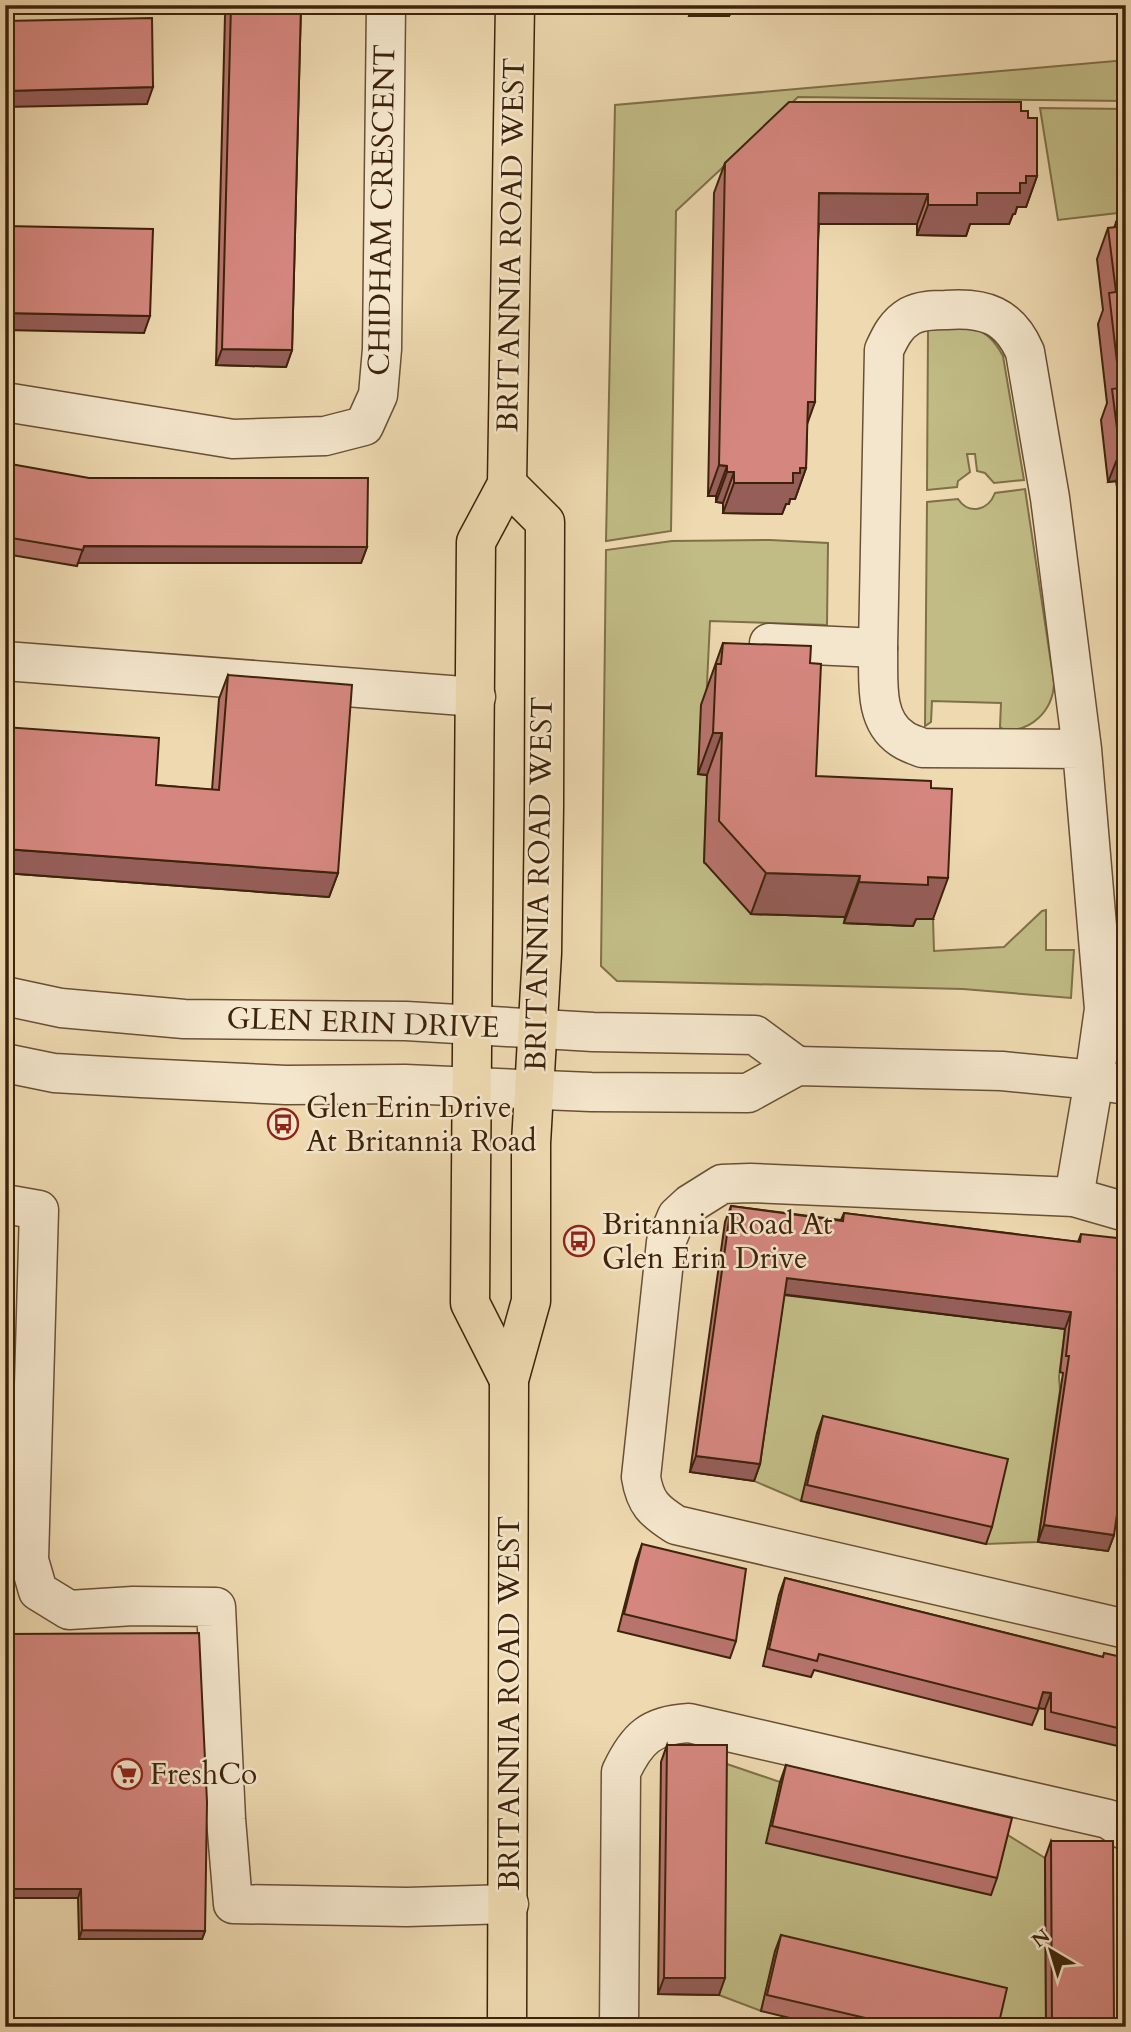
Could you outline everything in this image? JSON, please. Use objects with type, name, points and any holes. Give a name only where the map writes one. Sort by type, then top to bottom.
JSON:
[{"type":"main road","name":"BRITANNIA ROAD WEST","points":[[509,1380],[470,1303],[476,542],[507,484],[515,5]]},
{"type":"main road","name":"BRITANNIA ROAD WEST","points":[[507,484],[545,522],[544,833],[538,1029],[531,1143],[531,1301],[509,1380],[507,2027]]},
{"type":"street","name":"CHIDHAM CRESCENT","points":[[5,402],[233,439],[325,436],[364,426],[378,395],[382,349],[386,5]]},
{"type":"street","points":[[1074,1198],[1110,1082],[1082,749],[1050,498],[1025,352],[1013,331],[988,313],[970,308],[923,311],[909,316],[894,330],[884,350],[878,648],[884,720],[901,739],[922,748],[1082,749]]},
{"type":"street","points":[[769,643],[878,648]]},
{"type":"street","points":[[5,661],[476,698]]},
{"type":"street","name":"GLEN ERIN DRIVE","points":[[5,996],[61,1008],[184,1019],[406,1021],[538,1029],[755,1035],[797,1066],[748,1093],[534,1090],[405,1084],[285,1085],[54,1073],[5,1063]]},
{"type":"street","points":[[797,1066],[1002,1071],[1110,1082]]},
{"type":"street","points":[[1126,1212],[1074,1198],[750,1183],[722,1184],[677,1216],[666,1242],[640,1477],[643,1495],[650,1505],[676,1525],[1126,1629]]},
{"type":"street","points":[[5,1204],[39,1210],[29,1560],[38,1591],[69,1610],[133,1606],[216,1607],[226,1819],[233,1904],[408,1907],[509,1904]]},
{"type":"street","points":[[619,2027],[621,1772],[632,1750],[655,1729],[689,1723],[1108,1819],[1126,1831]]},
{"type":"shaded area","points":[[1126,60],[1126,101],[798,97],[676,211],[671,531],[606,541],[615,105]]},
{"type":"shaded area","points":[[1040,108],[1126,109],[1126,212],[1058,220]]},
{"type":"shaded area","points":[[971,326],[990,338],[1003,356],[1024,480],[994,483],[985,473],[977,471],[975,454],[967,454],[970,472],[958,481],[957,487],[927,490],[928,330]]},
{"type":"shaded area","points":[[1025,489],[1054,683],[1050,702],[1039,718],[1031,723],[1014,730],[1004,730],[1000,727],[1001,703],[932,701],[931,722],[925,726],[927,502],[958,499],[967,507],[978,509],[988,504],[995,493]]},
{"type":"shaded area","points":[[770,540],[828,543],[827,625],[710,621],[706,705],[698,774],[707,775],[704,863],[845,917],[845,923],[912,926],[913,919],[933,919],[934,951],[1004,947],[1046,910],[1046,950],[1074,950],[1071,998],[963,989],[617,981],[601,966],[606,550],[672,541]]},
{"type":"shaded area","points":[[789,1231],[830,1300],[1017,1323],[1075,1250],[1059,1377],[1060,1390],[1038,1542],[986,1544],[1002,1476],[801,1501],[754,1481]]},
{"type":"shaded area","points":[[721,1762],[780,1782],[1006,1834],[1045,1858],[1046,2027],[996,2027],[776,1952],[761,2011],[719,1995]]},
{"type":"building","points":[[231,5],[301,5],[292,350],[222,349]]},
{"type":"building","points":[[152,18],[153,87],[5,91],[5,21]]},
{"type":"building","points":[[789,102],[1021,102],[1021,111],[1028,111],[1028,118],[1037,118],[1037,176],[1026,176],[1026,183],[1020,183],[1020,193],[977,193],[977,205],[928,205],[928,194],[819,193],[815,402],[808,402],[806,468],[800,468],[800,473],[793,473],[793,483],[734,483],[734,472],[727,472],[727,466],[719,465],[725,163]]},
{"type":"building","points":[[1121,209],[1126,209],[1126,451],[1120,452],[1112,389],[1120,388],[1109,293],[1116,292],[1108,228],[1117,227],[1116,222],[1122,221]]},
{"type":"building","points":[[5,226],[153,229],[150,316],[5,313]]},
{"type":"building","points":[[5,463],[89,478],[368,478],[367,547],[84,546],[83,550],[5,537]]},
{"type":"building","points":[[723,643],[811,646],[810,663],[821,664],[816,776],[931,781],[931,788],[952,789],[948,878],[928,877],[928,885],[859,882],[860,876],[766,873],[719,821],[722,733],[713,733],[716,664],[721,664]]},
{"type":"building","points":[[228,675],[352,685],[338,873],[5,849],[5,727],[159,738],[156,785],[219,790]]},
{"type":"building","points":[[731,1206],[843,1221],[844,1213],[1080,1242],[1081,1234],[1126,1239],[1126,1453],[1114,1535],[1044,1525],[1069,1356],[1066,1356],[1071,1312],[787,1278],[760,1464],[696,1456]]},
{"type":"building","points":[[823,1416],[1008,1459],[992,1527],[807,1485]]},
{"type":"building","points":[[642,1544],[746,1569],[736,1641],[624,1614]]},
{"type":"building","points":[[785,1578],[1103,1657],[1104,1653],[1126,1658],[1126,1730],[1051,1712],[1051,1693],[1043,1692],[1038,1709],[819,1654],[817,1661],[769,1649]]},
{"type":"building","points":[[199,1633],[207,1802],[205,1931],[82,1930],[81,1889],[5,1889],[5,1634]]},
{"type":"building","points":[[667,1745],[727,1745],[725,1978],[664,1978]]},
{"type":"building","points":[[786,1765],[1012,1818],[997,1878],[772,1826]]},
{"type":"building","points":[[1051,1841],[1113,1841],[1114,2027],[1052,2027]]},
{"type":"building","points":[[781,1935],[1007,1988],[998,2027],[904,2027],[767,1995]]},
{"type":"place","name":"Glen Erin Drive At Britannia Road","points":[[283,1124]]},
{"type":"place","name":"Britannia Road At Glen Erin Drive","points":[[579,1241]]},
{"type":"place","name":"FreshCo","points":[[127,1774]]}]
